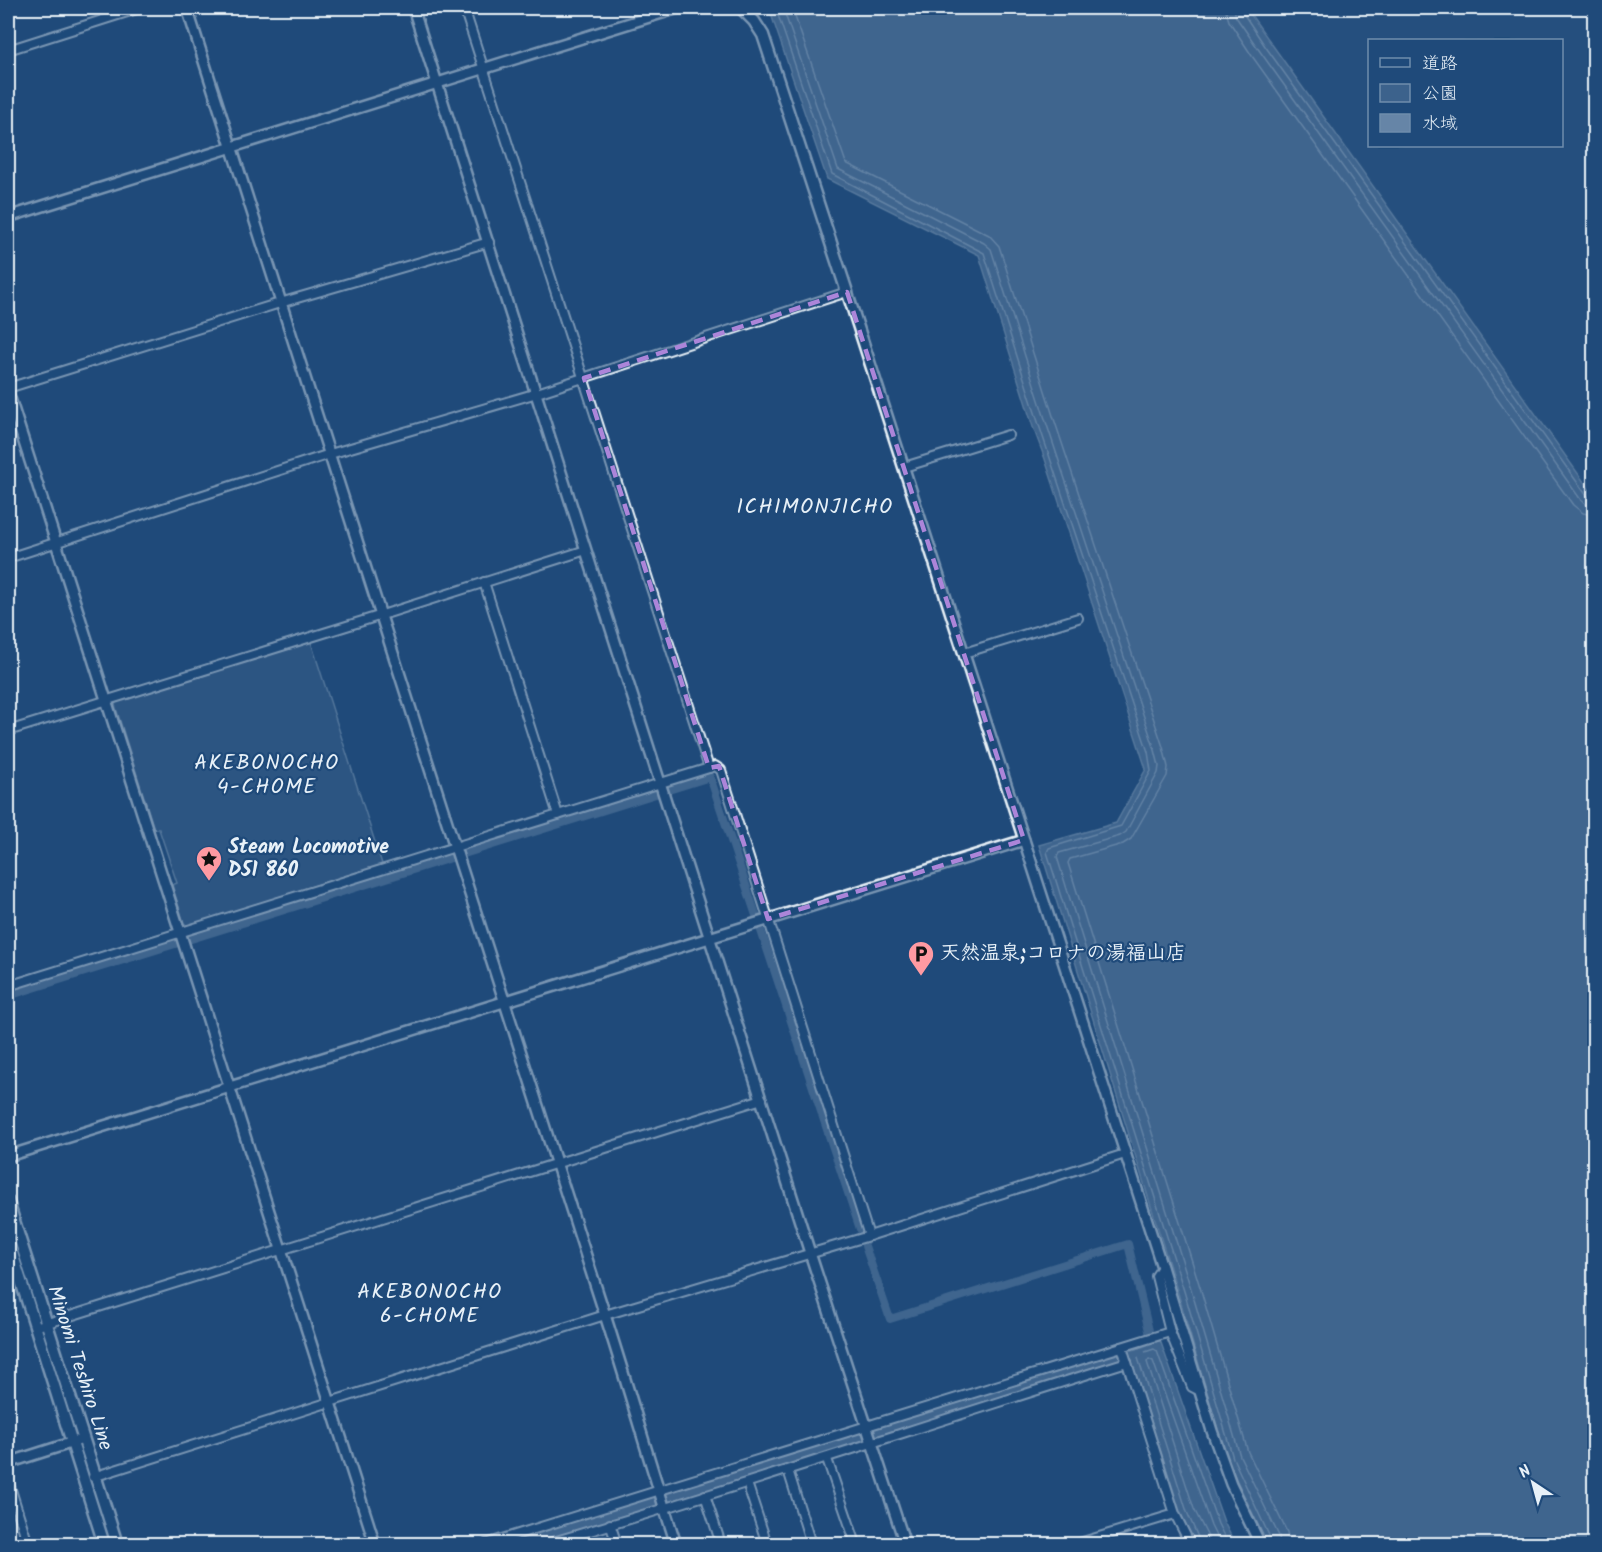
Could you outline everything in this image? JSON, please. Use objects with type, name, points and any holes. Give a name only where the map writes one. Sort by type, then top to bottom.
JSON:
[{"type":"main road","points":[[741,8],[754,21],[763,35],[847,292]]},
{"type":"main road","name":"Minomi Teshiro Line","points":[[8,1202],[83,1439],[104,1545]]},
{"type":"main road","name":"Minomi Teshiro Line","points":[[8,1240],[72,1443],[117,1545]]},
{"type":"street","points":[[8,50],[140,8]]},
{"type":"street","points":[[187,8],[605,1315],[676,1545]]},
{"type":"street","points":[[413,8],[905,1545]]},
{"type":"street","points":[[464,8],[709,768]]},
{"type":"street","points":[[8,217],[678,8]]},
{"type":"street","points":[[375,1545],[8,390],[280,303],[489,242]]},
{"type":"street","points":[[8,558],[330,454],[537,393],[847,292],[1200,1391],[1231,1485],[1260,1545]]},
{"type":"street","points":[[904,467],[1008,435]]},
{"type":"street","points":[[8,731],[586,550]]},
{"type":"street","points":[[484,582],[558,815]]},
{"type":"street","points":[[964,653],[1078,618]]},
{"type":"street","points":[[8,986],[180,932],[456,853],[558,815],[662,789],[716,766],[721,770],[766,919],[869,1236]]},
{"type":"street","points":[[8,1156],[1024,840]]},
{"type":"street","points":[[35,1327],[762,1099]]},
{"type":"street","points":[[89,1478],[605,1315],[869,1236],[1125,1154]]},
{"type":"street","points":[[1162,1267],[1156,1276],[1170,1332],[1192,1387],[1200,1391]]},
{"type":"street","points":[[486,1545],[661,1499],[866,1427],[1122,1349],[1170,1332]]},
{"type":"street","points":[[1122,1349],[1175,1514],[1190,1545]]},
{"type":"street","points":[[546,1545],[610,1524],[661,1499],[705,1496],[827,1459],[871,1442],[1126,1361]]},
{"type":"street","points":[[8,1463],[83,1439]]},
{"type":"street","points":[[827,1459],[856,1545]]},
{"type":"street","points":[[788,1470],[812,1545]]},
{"type":"street","points":[[8,1480],[28,1545]]},
{"type":"street","points":[[747,1483],[767,1545]]},
{"type":"street","points":[[705,1496],[721,1545]]},
{"type":"street","points":[[1076,1545],[1175,1514]]},
{"type":"street","points":[[610,1524],[617,1545]]},
{"type":"highlighted area","points":[[847,292],[1024,840],[768,919],[719,766],[709,768],[584,378]]},
{"type":"shaded area","points":[[1246,8],[1594,8],[1594,496],[1270,43]]},
{"type":"green space","points":[[311,642],[382,864],[188,926],[184,923],[172,885],[177,883],[159,829],[154,829],[115,705],[116,702]]},
{"type":"water","points":[[764,8],[1246,8],[1594,496],[1594,1544],[1268,1544],[1265,1539],[1227,1460],[1178,1293],[1039,845],[1116,823],[1146,769],[979,255],[827,179],[771,14]]},
{"type":"water","points":[[1160,1340],[1224,1522],[1235,1544],[1196,1544],[1181,1514],[1129,1352]]},
{"type":"waterway","points":[[8,996],[710,777],[860,1229]]},
{"type":"waterway","points":[[865,1246],[890,1319],[1128,1244],[1152,1343]]},
{"type":"waterway","points":[[519,1544],[1120,1357],[1141,1353]]},
{"type":"place","name":"Steam Locomotive D51 860","points":[[209,882]]},
{"type":"place","name":"天然温泉;コロナの湯福山店","points":[[921,977]]},
{"type":"district","name":"ICHIMONJICHO","points":[[815,507]]},
{"type":"district","name":"AKEBONOCHO 4-CHOME","points":[[267,775]]},
{"type":"district","name":"AKEBONOCHO 6-CHOME","points":[[430,1304]]}]
